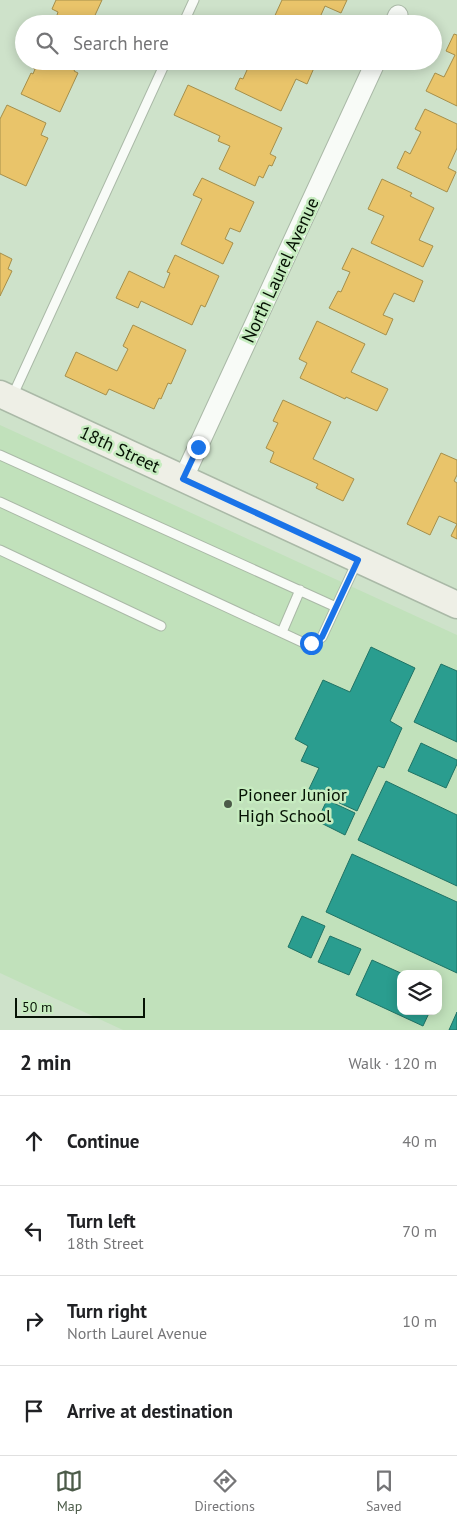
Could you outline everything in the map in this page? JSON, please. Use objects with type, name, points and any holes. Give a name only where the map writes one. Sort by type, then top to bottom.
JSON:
[{"type":"main road","name":"18th Street","points":[[6,397],[457,605]]},
{"type":"street","name":"North Laurel Avenue","points":[[183,479],[372,70]]},
{"type":"lane","points":[[187,15],[194,0]]},
{"type":"lane","points":[[6,397],[162,70]]},
{"type":"lane","points":[[0,454],[336,607]]},
{"type":"lane","points":[[0,502],[302,642],[311,643],[318,641],[322,637],[358,560]]},
{"type":"lane","points":[[0,550],[161,626]]},
{"type":"lane","points":[[282,632],[300,590]]},
{"type":"shaded area","name":"Pioneer Junior High School","points":[[0,425],[457,635],[457,1030],[123,1030],[0,973]]},
{"type":"building: Homes","points":[[56,0],[102,0],[95,15],[57,15],[58,12],[52,9]]},
{"type":"building: Homes","points":[[282,0],[347,0],[341,13],[325,6],[321,15],[275,15]]},
{"type":"building: Homes","points":[[454,34],[457,35],[457,106],[426,91],[435,73],[444,77],[455,55],[446,51]]},
{"type":"building: Homes","points":[[35,70],[74,70],[78,73],[60,112],[21,94],[31,73],[33,74]]},
{"type":"building: Homes","points":[[247,70],[313,70],[307,84],[296,79],[281,111],[235,89],[240,78],[243,79]]},
{"type":"building: Homes","points":[[188,85],[282,128],[270,154],[276,157],[272,166],[269,165],[263,178],[259,176],[255,186],[219,169],[230,146],[218,141],[220,136],[174,115]]},
{"type":"building: Homes","points":[[7,105],[46,123],[41,135],[48,138],[26,186],[0,174],[0,119]]},
{"type":"building: Homes","points":[[425,109],[457,124],[457,148],[448,168],[456,172],[447,192],[397,168],[405,151],[410,154],[421,132],[415,129]]},
{"type":"building: Homes","points":[[202,178],[254,202],[240,232],[230,228],[225,239],[233,243],[223,264],[181,244],[202,199],[193,195]]},
{"type":"building: Homes","points":[[382,179],[412,193],[410,196],[434,208],[419,240],[433,246],[423,267],[371,243],[384,216],[368,209]]},
{"type":"building: Homes","points":[[352,248],[423,281],[414,302],[394,293],[383,315],[393,319],[386,335],[329,308],[338,291],[341,292],[350,272],[342,269]]},
{"type":"building: Homes","points":[[0,253],[12,259],[8,269],[12,271],[0,296]]},
{"type":"building: Homes","points":[[175,255],[219,276],[205,307],[201,305],[192,325],[141,301],[138,308],[116,298],[129,271],[164,288],[170,273],[167,272]]},
{"type":"building: Homes","points":[[317,321],[365,344],[351,372],[388,389],[377,411],[346,397],[345,399],[300,378],[307,363],[299,359]]},
{"type":"building: Homes","points":[[133,325],[186,350],[171,384],[168,383],[154,409],[109,389],[106,395],[65,376],[76,352],[117,371],[128,349],[123,346]]},
{"type":"building: Homes","points":[[283,400],[331,422],[313,459],[354,479],[343,501],[316,488],[318,484],[270,462],[274,452],[266,448],[278,423],[273,421]]},
{"type":"building: Homes","points":[[441,453],[457,460],[457,475],[454,481],[457,483],[457,524],[439,516],[430,535],[407,524]]},
{"type":"building: Homes","points":[[457,524],[457,539],[451,536]]},
{"type":"building: Schools","points":[[371,647],[415,668],[390,721],[402,728],[384,768],[378,766],[357,811],[309,789],[319,768],[301,761],[308,746],[295,739],[323,680],[350,692]]},
{"type":"building: Schools","points":[[441,664],[457,671],[457,742],[414,722]]},
{"type":"building: Schools","points":[[421,743],[457,760],[446,788],[408,771]]},
{"type":"building: Schools","points":[[386,781],[457,815],[457,886],[358,840]]},
{"type":"building: Schools","points":[[327,800],[355,813],[345,835],[317,821]]},
{"type":"building: Schools","points":[[352,854],[457,902],[457,973],[326,912]]},
{"type":"building: Schools","points":[[302,916],[325,926],[311,958],[288,947]]},
{"type":"building: Schools","points":[[330,936],[361,949],[349,975],[318,962]]},
{"type":"building: Schools","points":[[372,960],[397,971],[397,1014],[356,995]]},
{"type":"building: Schools","points":[[457,1012],[457,1030],[449,1030]]},
{"type":"building: Schools","points":[[399,1015],[428,1015],[423,1026]]},
{"type":"place","name":"Pioneer Junior High School","points":[[228,804]]},
{"type":"route","points":[[198,447],[183,479],[358,560],[322,637],[318,641],[311,643]]}]
